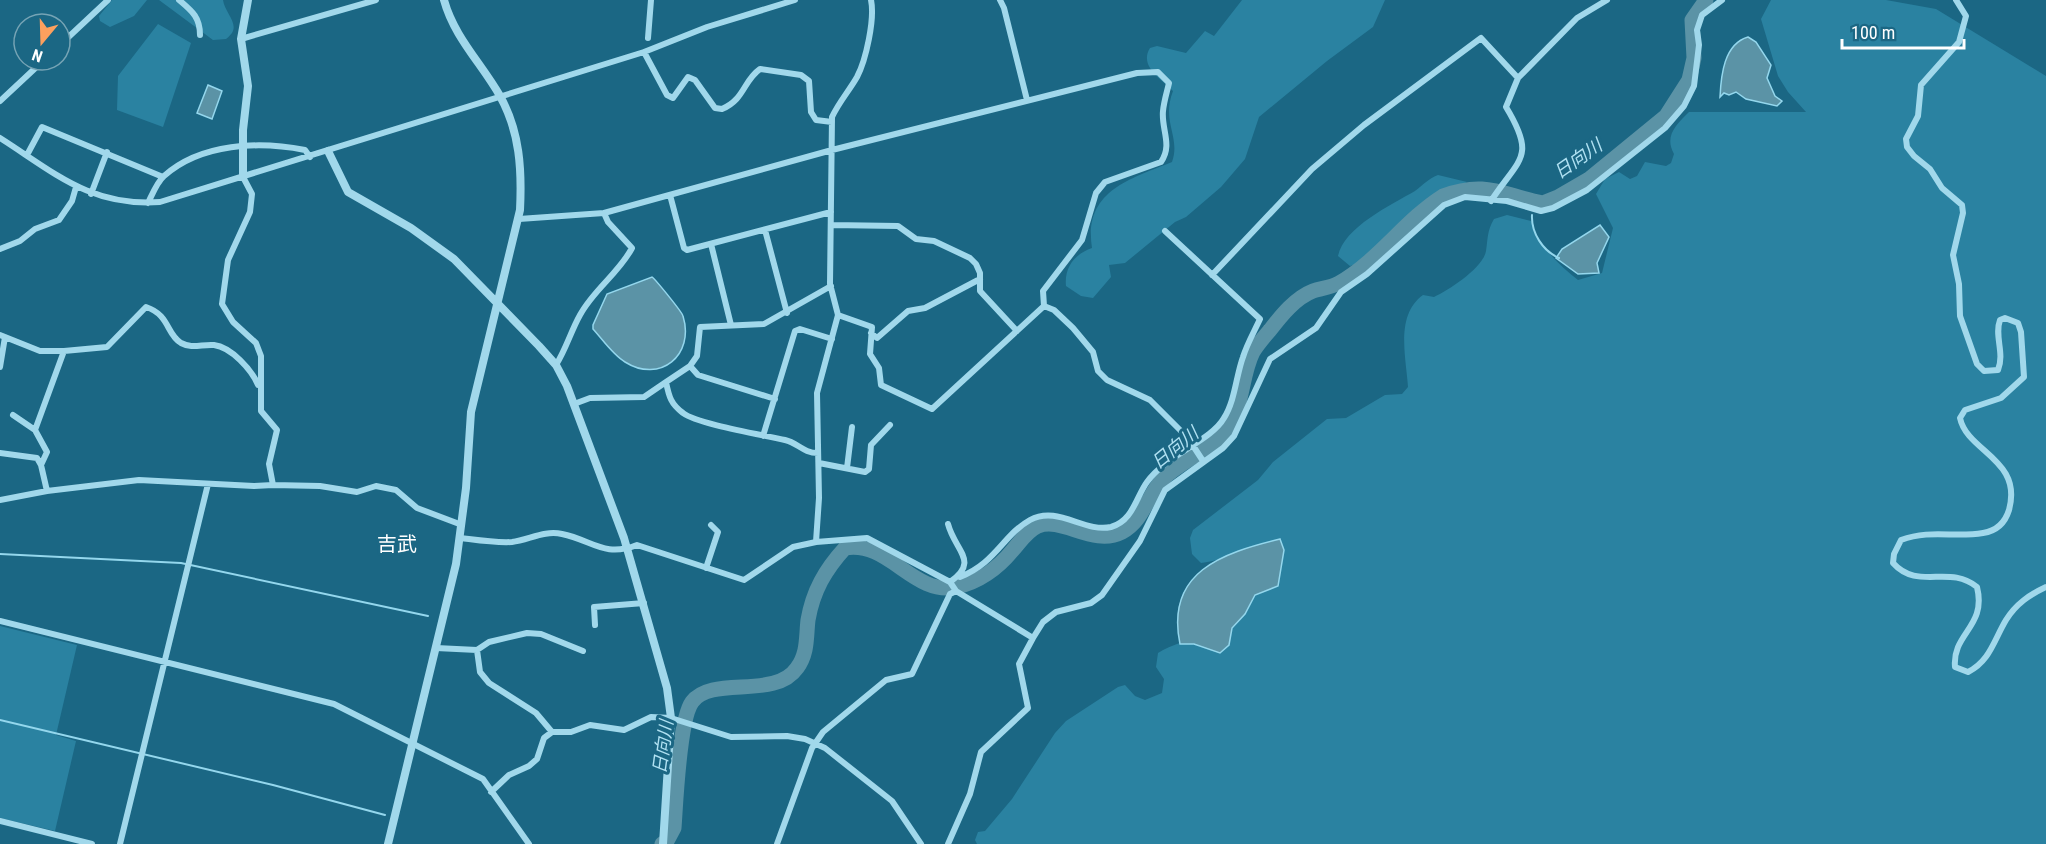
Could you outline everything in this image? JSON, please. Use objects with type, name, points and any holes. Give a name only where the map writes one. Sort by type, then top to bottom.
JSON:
[{"type":"street","points":[[72,34],[108,0]]},
{"type":"street","points":[[179,0],[194,12],[200,23],[200,35]]},
{"type":"street","points":[[248,0],[241,39],[248,86],[242,146],[243,177],[252,194],[250,212],[228,260],[222,304],[233,322],[256,343],[261,356],[261,411],[277,430],[269,464],[273,485]]},
{"type":"street","points":[[241,39],[376,0]]},
{"type":"street","points":[[388,844],[461,538],[471,412],[519,219],[522,176],[515,131],[500,95],[454,27],[444,0]]},
{"type":"street","points":[[648,38],[651,0]]},
{"type":"street","points":[[0,138],[76,187],[91,194],[126,203],[160,202],[644,52],[707,27],[795,0]]},
{"type":"street","points":[[816,542],[819,463],[817,393],[838,315],[831,286],[832,122],[839,100],[858,76],[869,40],[871,0]]},
{"type":"street","points":[[1000,0],[1027,100]]},
{"type":"street","points":[[1491,201],[1520,164],[1523,156],[1521,137],[1506,107],[1518,78],[1577,18],[1606,0]]},
{"type":"street","points":[[948,844],[970,794],[981,752],[1028,708],[1019,664],[1043,622],[1056,612],[1091,603],[1102,595],[1140,542],[1165,490],[1223,448],[1234,436],[1270,359],[1316,328],[1341,292],[1366,274],[1444,205],[1465,197],[1507,201],[1540,211],[1553,208],[1587,190],[1649,143],[1684,106],[1694,86],[1699,45],[1697,30],[1702,15],[1722,0]]},
{"type":"street","points":[[1956,0],[1966,16],[1959,42],[1921,85],[1918,116],[1906,139],[1914,156],[1930,169],[1942,188],[1962,205],[1963,213],[1953,255],[1959,284],[1960,316],[1977,364],[1984,371],[1998,370],[2002,361],[1997,327],[2000,320],[2005,318],[2018,323],[2021,332],[2024,377],[2001,398],[1965,410],[1960,418],[1969,434],[2000,463],[2010,488],[2011,504],[2007,518],[1998,528],[1983,533],[1919,533],[1901,540],[1894,554],[1893,563],[1902,573],[1918,578],[1960,577],[1977,587],[1981,603],[1978,615],[1958,646],[1954,658],[1955,667],[1968,672],[1984,661],[2006,620],[2018,605],[2030,595],[2046,587]]},
{"type":"street","points":[[1212,275],[1312,169],[1364,124],[1481,38],[1518,78]]},
{"type":"street","points":[[644,52],[667,95],[673,98],[688,77],[695,80],[715,108],[722,109],[742,96],[752,74],[760,69],[801,75],[809,81],[811,112],[816,120],[832,122]]},
{"type":"street","points":[[519,219],[604,213],[832,150],[1151,71],[1158,72],[1170,83],[1163,113],[1167,144],[1165,156],[1161,162],[1105,182],[1096,193],[1082,240],[1044,291],[1044,306],[932,409],[881,385],[879,368],[870,354],[872,327],[838,315]]},
{"type":"street","points":[[0,101],[31,72]]},
{"type":"street","points":[[27,155],[42,127],[163,177]]},
{"type":"street","points":[[148,203],[163,177],[188,160],[219,148],[289,147],[305,150],[310,157]]},
{"type":"street","points":[[328,151],[348,192],[438,246],[498,303],[556,365],[574,404],[628,549],[674,719],[663,844]]},
{"type":"street","points":[[91,194],[106,153]]},
{"type":"street","points":[[0,249],[20,241],[35,229],[59,220],[72,201],[76,187]]},
{"type":"street","points":[[670,195],[684,248],[687,250],[831,212]]},
{"type":"street","points":[[556,365],[580,315],[602,284],[625,262],[632,248],[608,222],[604,213]]},
{"type":"street","points":[[831,225],[898,226],[916,238],[934,242],[970,258],[980,273],[980,291],[1017,331]]},
{"type":"street","points":[[765,230],[787,313]]},
{"type":"street","points":[[950,582],[986,563],[1030,520],[1045,515],[1060,516],[1098,527],[1111,527],[1125,520],[1147,481],[1168,460],[1212,432],[1225,418],[1243,356],[1260,319],[1165,231]]},
{"type":"street","points":[[711,244],[731,325]]},
{"type":"street","points":[[872,333],[877,338],[908,311],[925,308],[980,279]]},
{"type":"street","points":[[574,404],[590,398],[644,397],[690,366],[697,356],[700,327],[764,324],[831,286]]},
{"type":"street","points":[[1044,306],[1054,310],[1073,328],[1093,352],[1098,371],[1107,380],[1150,400],[1192,444],[1203,461]]},
{"type":"street","points":[[0,367],[3,336],[40,351],[107,346],[146,307],[159,311],[179,342],[192,347],[215,345],[230,351],[255,378],[260,388]]},
{"type":"street","points":[[764,436],[795,331],[800,329],[832,339]]},
{"type":"street","points":[[35,430],[64,351]]},
{"type":"street","points":[[690,366],[698,375],[775,399]]},
{"type":"street","points":[[666,382],[670,402],[685,415],[788,441],[803,451],[818,453]]},
{"type":"street","points":[[14,415],[35,430],[47,452],[40,465]]},
{"type":"street","points":[[819,463],[865,472],[869,469],[871,445],[890,425]]},
{"type":"street","points":[[847,468],[852,427]]},
{"type":"street","points":[[0,453],[37,458],[47,491]]},
{"type":"street","points":[[0,500],[47,491],[139,480],[320,486],[357,492],[376,486],[396,490],[417,508],[462,525]]},
{"type":"street","points":[[120,844],[208,484]]},
{"type":"street","points":[[948,524],[965,559],[965,567],[960,577]]},
{"type":"street","points":[[706,568],[718,532],[711,525]]},
{"type":"street","points":[[461,538],[511,542],[547,532],[561,533],[597,547],[620,551],[637,545],[744,580],[793,548],[816,542],[867,538],[950,582],[956,591],[1033,638]]},
{"type":"street","points":[[777,844],[815,744],[848,710],[886,680],[912,674],[950,594],[956,591]]},
{"type":"street","points":[[595,625],[594,607],[644,603]]},
{"type":"street","points":[[0,621],[334,704],[483,779],[529,844]]},
{"type":"street","points":[[436,648],[477,650],[489,642],[527,633],[541,634],[583,651]]},
{"type":"street","points":[[477,650],[480,672],[489,683],[536,713],[552,732]]},
{"type":"street","points":[[492,792],[509,775],[529,766],[537,759],[544,738],[552,732],[570,732],[590,725],[624,730],[651,717],[674,719],[731,737],[787,736],[805,739],[825,748],[892,801],[921,844]]},
{"type":"street","points":[[0,821],[92,844]]},
{"type":"shaded area","points":[[112,0],[147,0],[134,16],[110,27],[100,21],[99,16]]},
{"type":"shaded area","points":[[159,0],[223,0],[232,20],[233,30],[226,39],[213,40]]},
{"type":"shaded area","points":[[1242,0],[1385,0],[1373,27],[1327,61],[1259,117],[1245,159],[1221,187],[1125,263],[1109,265],[1111,277],[1093,298],[1081,296],[1066,286],[1067,273],[1072,262],[1080,254],[1092,248],[1091,229],[1095,213],[1102,200],[1126,182],[1172,162],[1174,145],[1169,112],[1173,91],[1149,66],[1147,54],[1150,48],[1157,46],[1186,53],[1205,31],[1214,36]]},
{"type":"shaded area","points":[[1771,0],[1886,0],[1936,9],[2046,76],[2046,844],[977,844],[975,840],[978,832],[985,831],[1012,799],[1055,733],[1066,721],[1118,687],[1125,685],[1135,696],[1145,700],[1162,693],[1164,679],[1156,667],[1158,653],[1223,628],[1244,613],[1251,603],[1248,553],[1201,563],[1192,554],[1190,538],[1193,530],[1258,480],[1273,462],[1327,419],[1346,418],[1385,395],[1402,394],[1408,387],[1404,350],[1405,325],[1414,303],[1423,295],[1434,297],[1440,294],[1464,278],[1479,264],[1484,258],[1489,231],[1494,219],[1507,215],[1531,221],[1534,230],[1550,254],[1578,280],[1602,273],[1613,228],[1596,194],[1605,179],[1619,172],[1630,179],[1637,176],[1645,162],[1666,166],[1671,163],[1674,154],[1670,142],[1671,136],[1676,126],[1689,112],[1806,112],[1788,92],[1778,76],[1761,19]]},
{"type":"shaded area","points":[[158,24],[191,43],[163,127],[117,110],[118,76]]},
{"type":"shaded area","points":[[1748,37],[1756,42],[1771,65],[1767,78],[1775,96],[1782,101],[1777,106],[1746,99],[1736,92],[1729,95],[1724,93],[1720,97],[1725,61],[1734,46]]},
{"type":"shaded area","points":[[208,85],[222,91],[212,119],[197,113]]},
{"type":"shaded area","points":[[1438,175],[1467,182],[1438,197],[1359,263],[1350,266],[1338,256],[1342,245],[1359,226]]},
{"type":"shaded area","points":[[1600,225],[1609,237],[1597,263],[1599,273],[1578,274],[1556,258],[1562,249]]},
{"type":"shaded area","points":[[652,277],[682,313],[685,330],[684,343],[672,362],[651,370],[638,368],[621,359],[593,329],[593,325],[607,294]]},
{"type":"shaded area","points":[[1280,539],[1284,550],[1278,586],[1255,595],[1245,614],[1232,628],[1229,645],[1220,653],[1194,644],[1180,644],[1178,619],[1181,599],[1190,583],[1219,559]]},
{"type":"shaded area","points":[[0,626],[77,645],[56,735],[76,741],[55,831],[0,818]]},
{"type":"waterway","name":"日向川","points":[[662,844],[667,841],[674,828],[681,743],[692,702],[701,694],[714,690],[774,683],[787,678],[797,668],[805,651],[810,609],[817,590],[831,564],[845,548],[861,548],[875,552],[914,577],[941,588],[964,585],[980,578],[994,569],[1027,534],[1038,526],[1057,525],[1100,536],[1111,536],[1122,532],[1140,515],[1163,479],[1226,431],[1236,414],[1253,352],[1284,313],[1300,298],[1313,291],[1336,285],[1353,274],[1416,217],[1443,196],[1458,191],[1483,189],[1543,203],[1589,179],[1666,116],[1689,80],[1694,58],[1692,20],[1706,0]]},
{"type":"waterway","points":[[1532,215],[1532,222],[1539,241],[1559,258]]},
{"type":"waterway","points":[[0,554],[181,563],[428,616]]},
{"type":"waterway","points":[[0,720],[273,785],[385,815]]},
{"type":"district","name":"吉武","points":[[397,544]]}]
